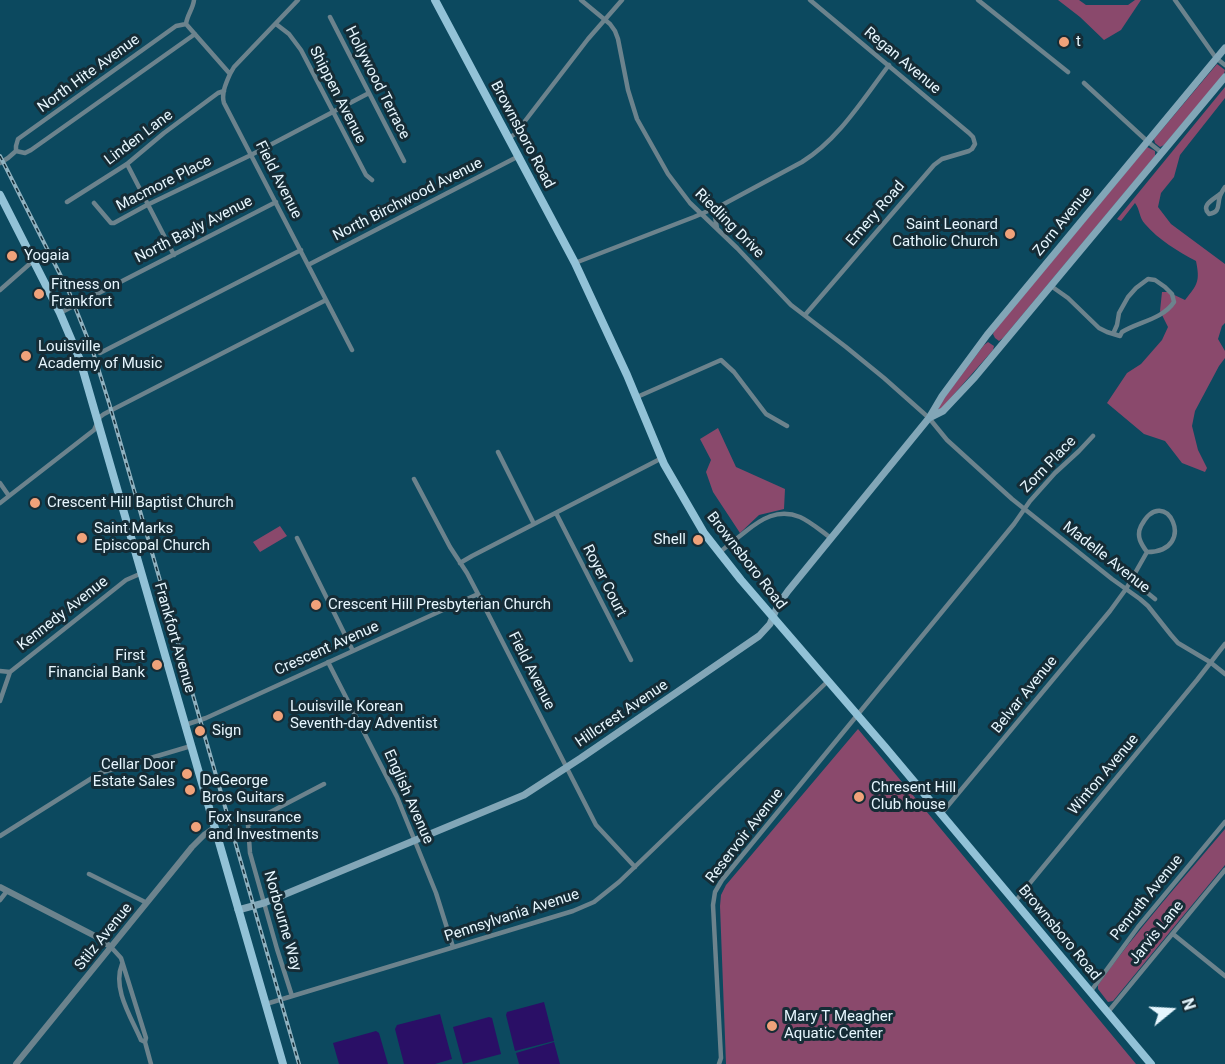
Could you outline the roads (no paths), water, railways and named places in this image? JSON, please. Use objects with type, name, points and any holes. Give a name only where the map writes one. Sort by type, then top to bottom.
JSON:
[{"type":"main road","name":"Brownsboro Road","points":[[435,0],[575,263],[637,397],[662,458],[696,520],[718,553],[1151,1064]]},
{"type":"main road","name":"Zorn Avenue","points":[[929,418],[942,396],[987,335],[1225,48]]},
{"type":"main road","name":"Zorn Avenue","points":[[929,418],[943,411],[969,384],[1225,77]]},
{"type":"main road","name":"Frankfort Avenue","points":[[0,195],[60,313],[80,360],[283,1064]]},
{"type":"main road","name":"Hillcrest Avenue","points":[[238,910],[264,903],[524,795],[759,636],[767,629],[778,605],[788,591],[929,418]]},
{"type":"street","points":[[194,0],[187,19],[188,26],[230,74]]},
{"type":"street","points":[[224,91],[234,67],[298,0]]},
{"type":"street","name":"Riedling Drive","points":[[580,0],[610,24],[618,39],[631,104],[646,136],[674,183],[787,301],[884,378],[929,418]]},
{"type":"street","points":[[509,138],[515,134],[622,0]]},
{"type":"street","name":"Regan Avenue","points":[[810,0],[969,133],[975,144]]},
{"type":"street","points":[[978,0],[1068,72]]},
{"type":"street","points":[[1175,0],[1216,58],[1225,65]]},
{"type":"street","name":"Hollywood Terrace","points":[[330,17],[404,160]]},
{"type":"street","name":"Shippen Avenue","points":[[276,24],[296,42],[366,175],[372,180]]},
{"type":"street","name":"North Hite Avenue","points":[[0,163],[16,151],[18,140],[176,26],[188,26]]},
{"type":"street","name":"North Hite Avenue","points":[[16,151],[25,153],[31,150],[195,34]]},
{"type":"street","points":[[575,263],[718,207],[815,154],[835,135],[889,65]]},
{"type":"street","points":[[1084,83],[1162,153]]},
{"type":"street","name":"Field Avenue","points":[[224,91],[224,103],[352,350]]},
{"type":"street","name":"Linden Lane","points":[[67,202],[127,164],[164,133],[218,93],[224,91]]},
{"type":"street","points":[[251,155],[369,93]]},
{"type":"street","name":"Emery Road","points":[[805,315],[934,165],[942,159],[969,151],[975,144]]},
{"type":"street","name":"Macmore Place","points":[[94,203],[111,223],[114,223],[147,204],[251,155]]},
{"type":"street","name":"North Birchwood Avenue","points":[[308,265],[519,156]]},
{"type":"street","points":[[127,164],[174,255]]},
{"type":"street","points":[[1221,194],[1225,187]]},
{"type":"street","name":"North Bayly Avenue","points":[[60,313],[276,202]]},
{"type":"street","points":[[717,228],[715,217],[718,207]]},
{"type":"street","points":[[100,353],[301,250]]},
{"type":"street","points":[[0,290],[33,261]]},
{"type":"street","points":[[1051,286],[1068,298],[1099,328],[1113,334],[1120,336],[1126,329],[1168,310],[1174,302],[1172,294],[1155,280],[1148,279],[1143,282],[1123,304],[1119,313],[1118,325],[1113,334]]},
{"type":"street","points":[[0,503],[94,430],[100,417],[104,414],[326,300]]},
{"type":"street","points":[[637,397],[721,360],[734,372],[766,414],[787,426]]},
{"type":"street","points":[[857,716],[1025,510],[947,440],[929,418]]},
{"type":"street","name":"Zorn Place","points":[[1025,510],[1055,473],[1093,436]]},
{"type":"street","points":[[498,452],[534,524]]},
{"type":"street","points":[[460,563],[662,458]]},
{"type":"street","name":"Field Avenue","points":[[414,479],[478,594],[596,825],[635,867]]},
{"type":"street","points":[[0,483],[9,496]]},
{"type":"street","name":"Madelle Avenue","points":[[1025,510],[1148,606],[1178,642],[1225,674]]},
{"type":"street","points":[[1155,511],[1165,511],[1174,524],[1175,536],[1167,547],[1147,552],[1138,536],[1140,528],[1147,516],[1155,511]]},
{"type":"street","name":"Royer Court","points":[[556,513],[631,660]]},
{"type":"street","points":[[718,553],[757,522],[780,513],[801,518],[831,538]]},
{"type":"street","points":[[297,538],[353,651]]},
{"type":"street","name":"Belvar Avenue","points":[[941,814],[1110,611],[1126,589],[1147,552]]},
{"type":"street","points":[[1098,553],[1155,599]]},
{"type":"street","name":"Kennedy Avenue","points":[[10,672],[126,580],[142,573]]},
{"type":"street","name":"Crescent Avenue","points":[[185,725],[206,718],[478,594]]},
{"type":"street","name":"Winton Avenue","points":[[1015,902],[1225,644]]},
{"type":"street","name":"English Avenue","points":[[328,662],[389,781],[436,893],[453,947]]},
{"type":"street","points":[[0,671],[10,672],[0,701]]},
{"type":"street","name":"Pennsylvania Avenue","points":[[266,1004],[582,908],[606,894],[828,681]]},
{"type":"street","name":"Reservoir Avenue","points":[[719,1064],[721,1058],[713,905],[715,892],[722,880],[857,716]]},
{"type":"street","points":[[0,836],[100,773],[191,746]]},
{"type":"street","name":"Norbourne Way","points":[[292,996],[250,853],[248,828],[249,823],[324,784]]},
{"type":"street","name":"Penruth Avenue","points":[[1091,991],[1138,927],[1225,822]]},
{"type":"street","name":"Stilz Avenue","points":[[16,1064],[201,837],[214,828]]},
{"type":"street","name":"Jarvis Lane","points":[[1108,1012],[1225,870]]},
{"type":"street","points":[[89,874],[147,903]]},
{"type":"street","points":[[0,887],[95,936],[111,947],[121,958],[152,1064]]},
{"type":"street","points":[[0,900],[7,891]]},
{"type":"street","points":[[1173,933],[1225,976]]},
{"type":"street","points":[[122,964],[119,984],[125,1005],[141,1040],[145,1042]]},
{"type":"railway","points":[[0,156],[69,292],[93,352],[299,1064]]},
{"type":"place","name":"t","points":[[1064,42]]},
{"type":"place","name":"Saint Leonard Catholic Church","points":[[1010,234]]},
{"type":"place","name":"Yogaia","points":[[12,256]]},
{"type":"place","name":"Fitness on Frankfort","points":[[39,294]]},
{"type":"place","name":"Louisville Academy of Music","points":[[26,356]]},
{"type":"place","name":"Crescent Hill Baptist Church","points":[[35,503]]},
{"type":"place","name":"Saint Marks Episcopal Church","points":[[82,538]]},
{"type":"place","name":"Shell","points":[[698,540]]},
{"type":"place","name":"Crescent Hill Presbyterian Church","points":[[316,605]]},
{"type":"place","name":"First Financial Bank","points":[[157,665]]},
{"type":"place","name":"Louisville Korean Seventh-day Adventist","points":[[278,716]]},
{"type":"place","name":"Sign","points":[[200,731]]},
{"type":"place","name":"Cellar Door Estate Sales","points":[[187,774]]},
{"type":"place","name":"DeGeorge Bros Guitars","points":[[190,790]]},
{"type":"place","name":"Chresent Hill Club house","points":[[859,797]]},
{"type":"place","name":"Fox Insurance and Investments","points":[[196,827]]},
{"type":"place","name":"Mary T Meagher Aquatic Center","points":[[772,1026]]}]
